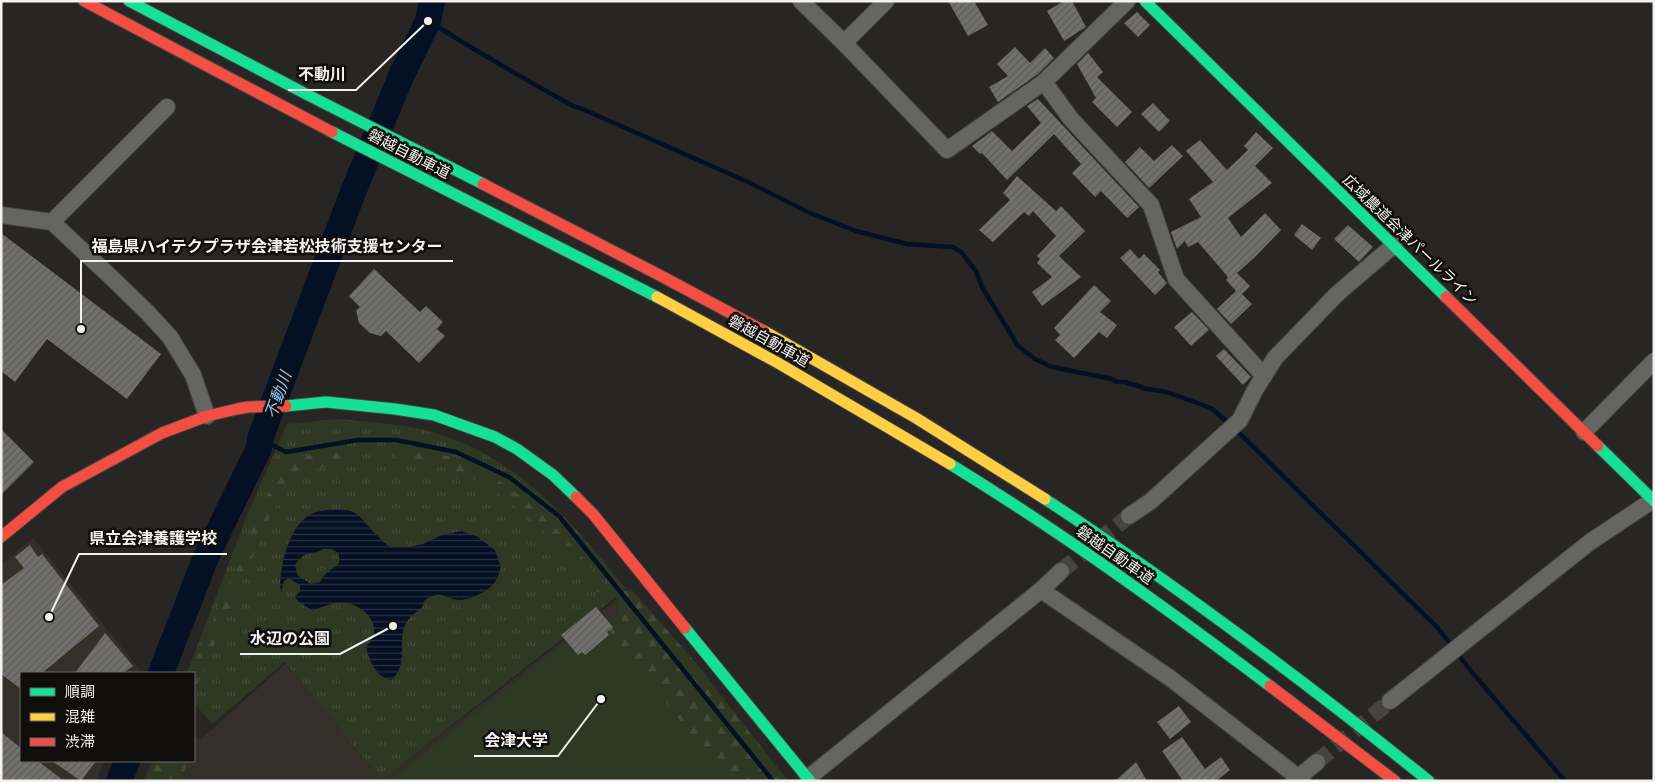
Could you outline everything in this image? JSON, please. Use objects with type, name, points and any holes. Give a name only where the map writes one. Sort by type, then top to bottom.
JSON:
[{"type":"main road","name":"磐越自動車道","points":[[84,1],[350,141],[552,242],[718,329],[829,392],[964,473],[1078,547],[1249,669],[1395,781]]},
{"type":"main road","name":"磐越自動車道","points":[[129,1],[358,121],[561,223],[728,311],[841,374],[991,464],[1184,594],[1346,714],[1429,781]]},
{"type":"main road","name":"広域農道会津パールライン","points":[[1145,1],[1653,500]]},
{"type":"main road","points":[[1,537],[62,487],[162,432],[207,416],[248,407],[291,406],[326,402],[395,408],[434,415],[495,437],[535,461],[593,514],[809,780]]},
{"type":"street","points":[[801,1],[947,150],[1044,82],[1127,1]]},
{"type":"street","points":[[844,43],[886,1]]},
{"type":"street","points":[[1044,82],[1071,118],[1151,205],[1176,279],[1264,376]]},
{"type":"street","points":[[52,222],[167,107]]},
{"type":"street","points":[[1,215],[52,222],[148,313],[170,337],[193,375],[207,416]]},
{"type":"street","points":[[1129,516],[1151,501],[1240,420],[1275,358],[1337,294],[1394,245]]},
{"type":"street","points":[[1584,432],[1654,362]]},
{"type":"street","points":[[1390,701],[1590,542],[1653,500]]},
{"type":"street","points":[[809,780],[1061,571]]},
{"type":"street","points":[[1040,590],[1170,678],[1298,780],[1317,762]]},
{"type":"shaded area","points":[[33,538],[140,670],[139,672],[20,672],[20,762],[104,762],[96,781],[1,781],[1,565]]},
{"type":"shaded area","points":[[628,591],[780,781],[143,781],[152,762],[195,762],[195,735],[200,740],[286,663],[382,780]]},
{"type":"green space","points":[[338,419],[374,422],[421,429],[463,443],[491,457],[541,495],[586,540],[626,589],[382,780],[285,662],[212,724],[195,704],[195,672],[187,672],[249,510],[287,424]]},
{"type":"green space","points":[[400,448],[455,458],[505,484],[542,514],[559,531],[606,585],[607,590],[604,593],[598,592],[552,539],[496,492],[476,480],[448,469],[427,463],[399,459],[393,455],[395,450]]},
{"type":"green space","points":[[340,451],[345,455],[344,461],[341,464],[310,470],[298,475],[289,484],[271,515],[195,688],[195,672],[190,672],[274,479],[288,464],[311,455]]},
{"type":"green space","points":[[631,589],[697,664],[788,781],[754,781],[722,742],[752,781],[718,781],[619,655],[607,625],[611,614],[626,626],[618,617],[616,594]]},
{"type":"green space","points":[[598,617],[728,781],[389,781]]},
{"type":"green space","points":[[154,762],[188,762],[180,781],[146,781]]},
{"type":"water","points":[[339,509],[357,515],[390,547],[407,547],[423,544],[442,535],[461,531],[476,536],[495,550],[501,567],[497,579],[492,585],[474,597],[460,600],[442,595],[434,595],[424,601],[423,606],[406,623],[402,638],[400,667],[397,674],[391,680],[377,672],[369,657],[366,647],[373,637],[374,628],[373,622],[362,610],[347,603],[338,603],[329,604],[313,611],[295,597],[300,591],[300,585],[289,578],[284,581],[281,592],[280,583],[283,562],[295,530],[311,514],[319,511]],"holes":[[[323,549],[332,549],[339,554],[339,563],[326,573],[320,582],[311,584],[298,576],[295,565],[302,556]]]},
{"type":"building","points":[[948,1],[974,1],[988,25],[968,36]]},
{"type":"building","points":[[1064,1],[1072,1],[1086,27],[1064,41],[1047,11]]},
{"type":"building","points":[[1137,12],[1150,25],[1138,37],[1124,23]]},
{"type":"building","points":[[1015,47],[1030,63],[1045,48],[1054,58],[1038,74],[998,102],[989,87],[1008,76],[997,64]]},
{"type":"building","points":[[1088,53],[1103,72],[1097,77],[1132,112],[1117,127],[1092,102],[1096,98],[1077,64]]},
{"type":"building","points":[[1038,99],[1139,207],[1127,218],[1101,191],[1095,197],[1072,173],[1081,164],[1054,134],[1007,180],[982,153],[980,154],[972,146],[992,131],[1012,151],[1041,123],[1027,106]]},
{"type":"building","points":[[1153,103],[1170,121],[1159,132],[1141,114]]},
{"type":"building","points":[[1256,132],[1273,148],[1255,166],[1272,183],[1228,218],[1241,237],[1265,213],[1281,230],[1237,273],[1250,286],[1242,294],[1252,304],[1231,324],[1217,309],[1236,291],[1226,280],[1228,277],[1198,242],[1188,247],[1185,241],[1177,249],[1171,232],[1201,217],[1189,199],[1213,182],[1186,151],[1200,140],[1227,170],[1248,150],[1244,146]]},
{"type":"building","points":[[1172,145],[1183,156],[1149,188],[1125,162],[1140,147],[1154,161]]},
{"type":"building","points":[[1017,176],[1056,211],[1061,206],[1085,231],[1059,256],[1081,277],[1042,306],[1032,292],[1052,277],[1037,263],[1040,259],[1037,256],[1056,236],[1033,211],[1029,216],[1024,212],[993,242],[979,230],[1010,200],[1003,193]]},
{"type":"building","points":[[1302,224],[1321,238],[1312,250],[1294,235]]},
{"type":"building","points":[[1348,225],[1373,247],[1359,262],[1334,239]]},
{"type":"building","points":[[1,233],[161,354],[127,399],[47,339],[15,382],[1,371]]},
{"type":"building","points":[[1130,249],[1139,259],[1144,254],[1160,270],[1158,272],[1167,283],[1155,295],[1120,258]]},
{"type":"building","points":[[374,269],[420,312],[426,306],[443,322],[437,329],[445,336],[419,363],[386,331],[381,336],[370,333],[359,323],[356,310],[360,307],[349,296]]},
{"type":"building","points":[[1094,285],[1111,301],[1100,312],[1117,325],[1107,338],[1099,332],[1074,358],[1055,340],[1060,335],[1054,328]]},
{"type":"building","points":[[1192,312],[1209,330],[1191,346],[1174,327]]},
{"type":"building","points":[[1224,349],[1251,377],[1243,385],[1216,356]]},
{"type":"building","points":[[1,429],[34,462],[1,495]]},
{"type":"building","points":[[30,545],[38,557],[42,554],[99,626],[43,672],[20,672],[20,688],[1,674],[1,585],[24,568],[15,557]]},
{"type":"building","points":[[596,607],[613,627],[607,632],[609,635],[585,655],[582,652],[578,655],[561,635]]},
{"type":"building","points":[[105,633],[133,666],[124,672],[76,672]]},
{"type":"building","points":[[1179,706],[1191,722],[1170,739],[1157,722]]},
{"type":"building","points":[[1,732],[20,747],[20,762],[39,762],[64,781],[1,781]]},
{"type":"building","points":[[1182,737],[1205,769],[1221,757],[1230,770],[1216,781],[1183,781],[1162,751]]},
{"type":"building","points":[[53,762],[95,762],[81,781]]},
{"type":"building","points":[[1136,762],[1147,781],[1115,781]]},
{"type":"waterway","name":"不動川","points":[[161,672],[206,557],[259,448],[260,439],[353,192],[402,74],[428,21],[432,1]]},
{"type":"waterway","points":[[428,21],[500,65],[573,106],[748,182],[810,213],[856,231],[907,244],[953,247],[961,252],[976,271],[982,287],[1018,346],[1035,359],[1052,367],[1167,392],[1211,408],[1233,427],[1438,628],[1471,671],[1565,781]]},
{"type":"waterway","points":[[260,439],[286,452],[358,440],[396,440],[456,452],[509,477],[559,516],[773,781]]},
{"type":"waterway","name":"不動川","points":[[119,781],[127,762]]},
{"type":"tunnel","points":[[1061,571],[1129,516]]},
{"type":"tunnel","points":[[1317,762],[1390,701]]},
{"type":"traffic: fast","points":[[129,1],[483,184]]},
{"type":"traffic: fast","points":[[1145,1],[1446,297]]},
{"type":"traffic: fast","points":[[332,132],[657,297]]},
{"type":"traffic: fast","points":[[286,406],[326,402],[434,415],[495,437],[517,449],[553,475],[576,497]]},
{"type":"traffic: fast","points":[[1598,446],[1654,501]]},
{"type":"traffic: fast","points":[[950,464],[1032,516],[1113,571],[1270,686]]},
{"type":"traffic: fast","points":[[1045,499],[1192,600],[1335,707],[1429,781]]},
{"type":"traffic: fast","points":[[685,628],[810,781]]},
{"type":"traffic: slow","points":[[657,297],[778,363],[950,464]]},
{"type":"traffic: slow","points":[[764,331],[916,418],[1045,499]]},
{"type":"traffic: jam","points":[[84,1],[332,132]]},
{"type":"traffic: jam","points":[[483,184],[764,331]]},
{"type":"traffic: jam","points":[[1446,297],[1598,446]]},
{"type":"traffic: jam","points":[[1,537],[62,487],[162,433],[207,416],[237,409],[286,406]]},
{"type":"traffic: jam","points":[[576,497],[593,514],[685,628]]},
{"type":"traffic: jam","points":[[1270,686],[1395,781]]},
{"type":"place","name":"不動川","points":[[428,21]]},
{"type":"place","name":"福島県ハイテクプラザ会津若松技術支援センター","points":[[81,329]]},
{"type":"place","name":"県立会津養護学校","points":[[49,617]]},
{"type":"place","name":"水辺の公園","points":[[393,626]]},
{"type":"place","name":"会津大学","points":[[601,699]]}]
